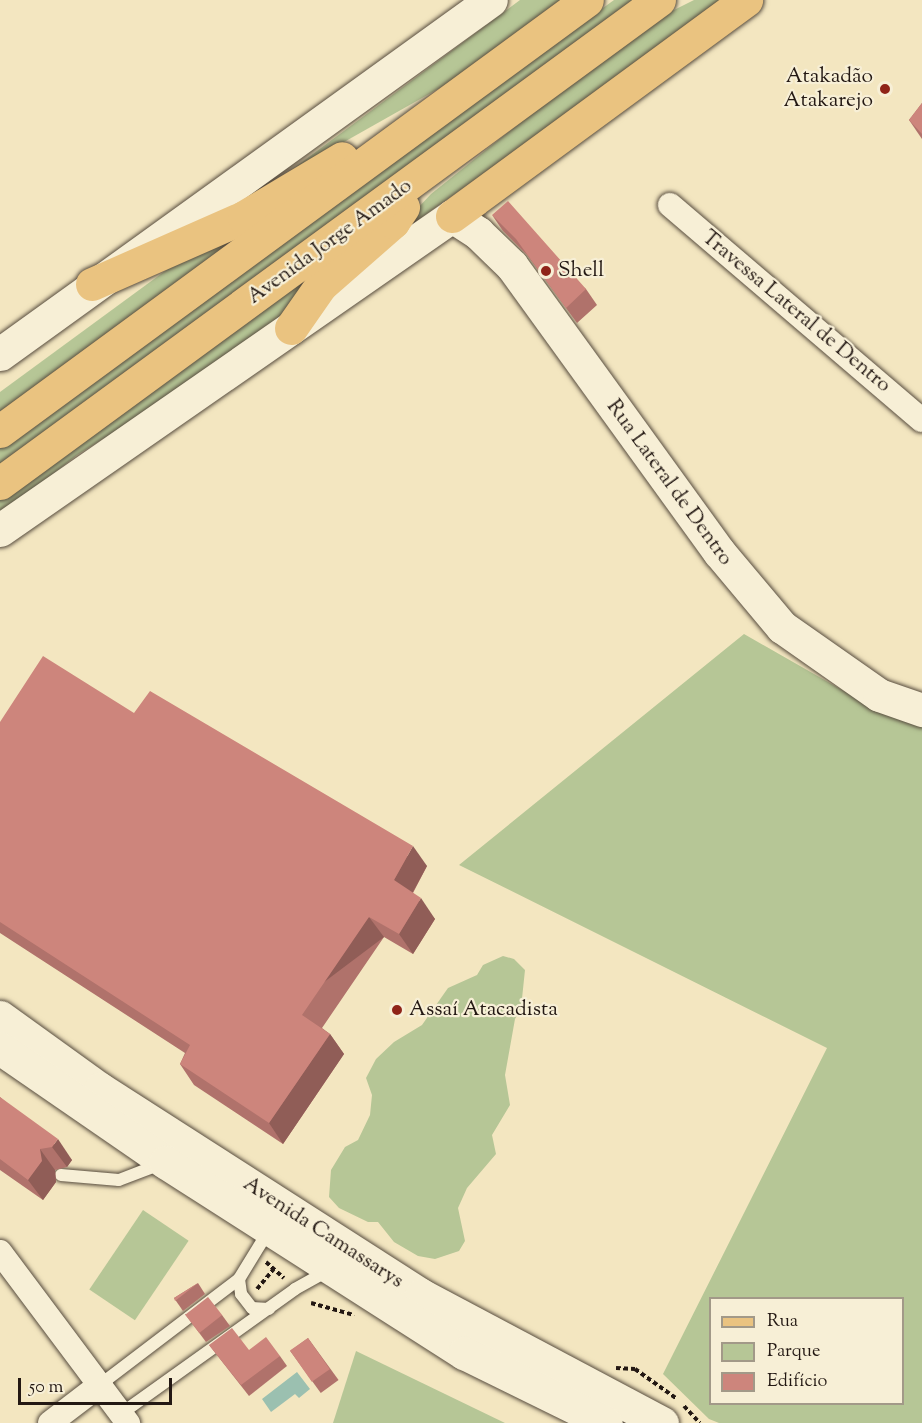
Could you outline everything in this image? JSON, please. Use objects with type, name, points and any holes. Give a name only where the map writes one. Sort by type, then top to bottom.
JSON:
[{"type":"main road","name":"Avenida Jorge Amado","points":[[0,431],[587,0]]},
{"type":"main road","name":"Avenida Jorge Amado","points":[[0,483],[659,0]]},
{"type":"main road","points":[[452,216],[746,0]]},
{"type":"main road","points":[[92,284],[244,217],[320,169],[434,111]]},
{"type":"main road","points":[[291,328],[321,285],[393,222],[407,201],[415,181]]},
{"type":"street","points":[[0,354],[92,284],[491,0]]},
{"type":"street","name":"Travessa Lateral de Dentro","points":[[670,205],[922,420]]},
{"type":"street","points":[[0,530],[452,216]]},
{"type":"street","name":"Rua Lateral de Dentro","points":[[452,216],[478,232],[512,266],[719,552],[782,627],[879,695],[922,710]]},
{"type":"street","name":"Avenida Camassarys","points":[[0,1017],[100,1089],[421,1295],[662,1423]]},
{"type":"street","name":"Avenida Camassarys","points":[[0,1048],[165,1162],[464,1353],[606,1423]]},
{"type":"street","points":[[0,1252],[101,1384],[119,1420]]},
{"type":"street","points":[[50,1423],[101,1384]]},
{"type":"lane","points":[[61,1175],[119,1180],[165,1162]]},
{"type":"lane","points":[[101,1384],[239,1280],[270,1229]]},
{"type":"lane","points":[[119,1420],[269,1309],[332,1269]]},
{"type":"lane","points":[[239,1280],[241,1293],[252,1308],[269,1309]]},
{"type":"path","points":[[266,1261],[284,1278]]},
{"type":"path","points":[[255,1292],[274,1269]]},
{"type":"path","points":[[603,1367],[635,1369],[665,1387],[700,1423]]},
{"type":"green space","points":[[520,0],[568,0],[477,67],[282,177]]},
{"type":"green space","points":[[614,0],[640,0],[0,471],[0,448]]},
{"type":"green space","points":[[694,0],[731,0],[385,243],[431,194],[531,114],[668,13]]},
{"type":"green space","points":[[379,221],[284,314],[169,398],[77,455],[0,516],[0,497]]},
{"type":"green space","points":[[226,238],[240,241],[0,419],[0,392],[180,260]]},
{"type":"green space","points":[[744,634],[884,714],[922,726],[922,1423],[719,1423],[709,1419],[663,1374],[827,1048],[459,865]]},
{"type":"green space","points":[[503,956],[514,959],[525,970],[521,1008],[515,1019],[505,1075],[510,1105],[492,1135],[496,1154],[467,1188],[458,1208],[465,1241],[459,1251],[435,1259],[418,1256],[394,1242],[378,1222],[368,1222],[339,1208],[329,1197],[331,1170],[345,1147],[358,1140],[370,1115],[372,1095],[366,1078],[376,1059],[394,1042],[422,1025],[448,988],[477,975],[483,965]]},
{"type":"green space","points":[[143,1210],[189,1241],[135,1320],[89,1290]]},
{"type":"green space","points":[[356,1351],[505,1423],[333,1423]]},
{"type":"shaded area","points":[[297,1372],[310,1389],[299,1398],[295,1394],[271,1412],[262,1399]]},
{"type":"building","points":[[922,103],[922,134],[909,120]]},
{"type":"building","points":[[508,201],[586,289],[566,308],[516,239],[492,215]]},
{"type":"building","name":"Assaí Atacadista","points":[[43,656],[134,713],[150,691],[413,846],[394,880],[421,898],[399,934],[369,917],[302,1015],[330,1034],[269,1123],[180,1064],[190,1045],[0,922],[0,722]]},
{"type":"building","points":[[0,1097],[58,1139],[52,1147],[40,1149],[42,1161],[28,1180],[0,1159]]},
{"type":"building","points":[[198,1283],[175,1301],[174,1298]]},
{"type":"building","points":[[208,1297],[222,1315],[199,1333],[185,1315]]},
{"type":"building","points":[[232,1328],[249,1350],[266,1337],[280,1356],[241,1385],[209,1345]]},
{"type":"building","points":[[308,1338],[330,1369],[312,1382],[290,1351]]},
{"type":"place","name":"Atakadão Atakarejo","points":[[885,89]]},
{"type":"place","name":"Shell","points":[[546,271]]},
{"type":"place","name":"Assaí Atacadista","points":[[397,1010]]}]
